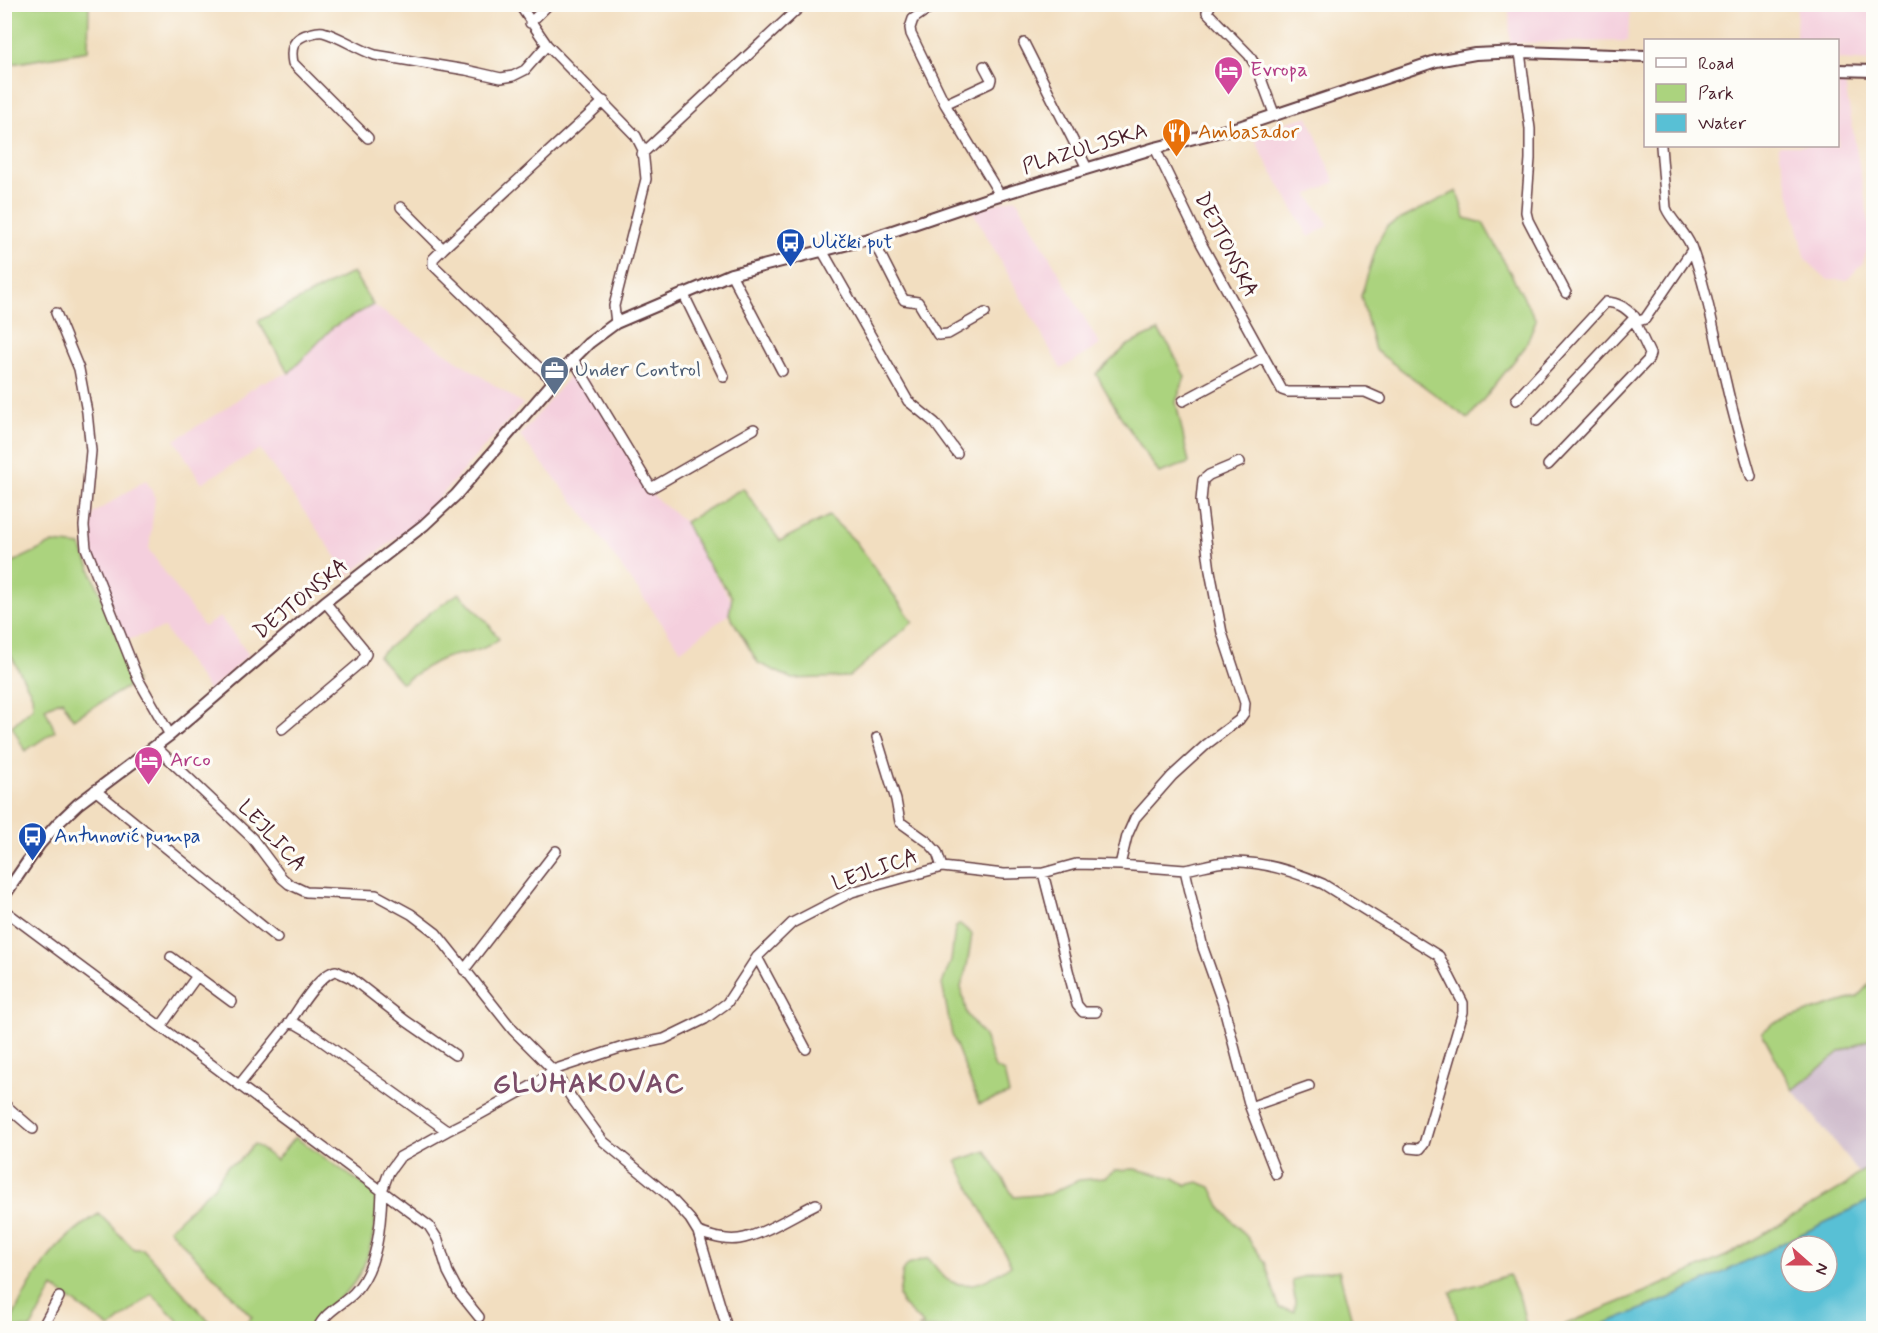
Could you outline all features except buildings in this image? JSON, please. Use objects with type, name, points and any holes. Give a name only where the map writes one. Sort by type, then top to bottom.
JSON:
[{"type":"main road","name":"PLAZULJSKA","points":[[616,323],[731,274],[872,238],[1086,168],[1275,116],[1436,61],[1475,54],[1520,52],[1644,56]]},
{"type":"main road","points":[[1839,70],[1874,71]]},
{"type":"main road","name":"DEJTONSKA","points":[[4,896],[52,830],[78,804],[170,735],[325,602],[390,553],[448,503],[573,359],[589,343],[616,323]]},
{"type":"street","points":[[519,4],[547,45],[636,136],[642,154],[646,179],[614,306],[616,323]]},
{"type":"street","points":[[530,22],[549,4]]},
{"type":"street","points":[[642,154],[803,4]]},
{"type":"street","points":[[935,4],[913,19],[911,34],[945,104],[1000,195]]},
{"type":"street","points":[[1211,4],[1207,12],[1249,55],[1257,68],[1275,116]]},
{"type":"street","points":[[368,138],[294,63],[291,52],[293,44],[300,37],[321,32],[361,51],[375,55],[501,78],[513,76],[525,70],[547,45]]},
{"type":"street","points":[[1024,43],[1086,168]]},
{"type":"street","points":[[1520,52],[1530,129],[1526,212],[1566,293]]},
{"type":"street","points":[[945,104],[990,83],[990,74],[984,66]]},
{"type":"street","points":[[555,382],[433,265],[433,259],[604,101]]},
{"type":"street","points":[[1661,147],[1666,208],[1686,234],[1704,287],[1726,386],[1751,476]]},
{"type":"street","name":"DEJTONSKA","points":[[1155,148],[1201,243],[1282,390],[1365,392],[1382,399]]},
{"type":"street","points":[[401,207],[443,249]]},
{"type":"street","points":[[872,238],[904,300],[918,302],[938,335],[948,334],[985,313]]},
{"type":"street","points":[[1537,421],[1635,320],[1646,319],[1692,250]]},
{"type":"street","points":[[823,252],[908,401],[935,423],[957,453]]},
{"type":"street","points":[[731,274],[782,371]]},
{"type":"street","points":[[683,293],[724,377]]},
{"type":"street","points":[[1516,400],[1606,302],[1617,303],[1635,320],[1650,354],[1648,360],[1548,465]]},
{"type":"street","points":[[56,313],[79,369],[87,412],[91,452],[84,526],[86,548],[138,679],[170,735]]},
{"type":"street","points":[[1183,401],[1263,358]]},
{"type":"street","points":[[573,359],[651,488],[754,429]]},
{"type":"street","points":[[1120,865],[1127,836],[1135,818],[1172,776],[1207,744],[1239,720],[1244,713],[1245,702],[1220,622],[1210,572],[1201,501],[1203,480],[1209,475],[1240,462]]},
{"type":"street","points":[[282,729],[361,662],[366,654],[325,602]]},
{"type":"street","points":[[877,738],[896,800],[900,822],[928,842],[937,852],[942,867]]},
{"type":"street","name":"LEJLICA","points":[[155,746],[252,838],[289,884],[306,892],[366,893],[381,897],[411,914],[436,933],[513,1030],[554,1070],[603,1142],[668,1195],[690,1219],[698,1232]]},
{"type":"street","points":[[96,790],[277,938]]},
{"type":"street","points":[[465,970],[556,851]]},
{"type":"street","name":"LEJLICA","points":[[382,1191],[389,1172],[400,1157],[533,1085],[554,1070],[620,1048],[664,1040],[705,1019],[727,1003],[757,957],[792,923],[852,892],[942,867],[1004,874],[1043,873],[1076,864],[1185,870],[1217,863],[1238,862],[1270,866],[1323,884],[1439,956],[1463,1003],[1463,1012],[1424,1144],[1420,1149],[1410,1148]]},
{"type":"street","points":[[1185,870],[1203,948],[1223,1004],[1250,1107],[1276,1174]]},
{"type":"street","points":[[1043,873],[1077,1005],[1083,1012],[1096,1012]]},
{"type":"street","points":[[4,910],[429,1226],[438,1240],[448,1272],[458,1291],[478,1317]]},
{"type":"street","points":[[171,957],[232,1002]]},
{"type":"street","points":[[757,957],[806,1049]]},
{"type":"street","points":[[239,1085],[318,984],[327,974],[336,971],[351,978],[454,1055]]},
{"type":"street","points":[[161,1026],[197,976]]},
{"type":"street","points":[[289,1023],[302,1026],[447,1131]]},
{"type":"street","points":[[1250,1107],[1309,1086]]},
{"type":"street","points":[[4,1104],[33,1129]]},
{"type":"street","points":[[318,1329],[325,1317],[354,1292],[364,1278],[371,1262],[381,1219],[382,1191]]},
{"type":"street","points":[[698,1232],[719,1239],[740,1239],[764,1230],[816,1204]]},
{"type":"street","points":[[698,1232],[727,1329]]},
{"type":"street","points":[[42,1329],[59,1297]]},
{"type":"shaded area","points":[[1509,5],[1630,5],[1628,41],[1510,43]]},
{"type":"shaded area","points":[[1797,5],[1873,5],[1873,62],[1839,60],[1839,39],[1796,39]]},
{"type":"shaded area","points":[[1839,81],[1845,84],[1872,239],[1862,264],[1847,280],[1828,280],[1806,260],[1778,147],[1839,147]]},
{"type":"shaded area","points":[[1308,116],[1335,182],[1308,195],[1329,225],[1309,237],[1252,133]]},
{"type":"shaded area","points":[[1016,198],[1100,345],[1061,369],[972,210]]},
{"type":"shaded area","points":[[373,305],[523,404],[417,522],[349,575],[260,449],[201,483],[175,440],[226,408],[260,383],[289,373],[333,327]]},
{"type":"shaded area","points":[[579,364],[647,491],[685,522],[703,557],[731,600],[729,614],[681,650],[582,512],[520,436]]},
{"type":"shaded area","points":[[146,480],[155,497],[149,550],[204,627],[220,617],[249,655],[209,691],[164,628],[124,641],[86,542],[94,513]]},
{"type":"shaded area","points":[[1873,1038],[1873,1165],[1859,1173],[1793,1090],[1840,1052]]},
{"type":"green space","points":[[4,5],[89,5],[88,51],[5,65]]},
{"type":"green space","points":[[1457,191],[1465,218],[1483,223],[1536,320],[1525,347],[1468,419],[1375,350],[1361,296],[1378,242],[1387,226]]},
{"type":"green space","points":[[353,272],[373,305],[333,327],[289,373],[258,321]]},
{"type":"green space","points":[[1158,331],[1169,345],[1185,377],[1176,402],[1189,463],[1159,473],[1121,417],[1096,374],[1128,345]]},
{"type":"green space","points":[[743,488],[780,541],[829,516],[856,542],[913,622],[849,677],[792,679],[758,663],[729,614],[732,597],[703,557],[685,522]]},
{"type":"green space","points":[[53,543],[81,546],[136,682],[73,719],[62,700],[45,708],[55,731],[25,751],[12,726],[33,707],[32,695],[8,650],[5,652],[5,566]]},
{"type":"green space","points":[[459,593],[487,622],[499,639],[478,650],[442,659],[402,683],[378,656],[431,612]]},
{"type":"green space","points":[[960,924],[972,934],[961,987],[967,1015],[984,1036],[995,1068],[1004,1072],[1009,1094],[979,1104],[952,1035],[942,984],[951,961],[955,928]]},
{"type":"green space","points":[[1873,980],[1873,1038],[1840,1052],[1793,1090],[1762,1033],[1773,1023],[1857,997]]},
{"type":"green space","points":[[295,1137],[378,1195],[376,1219],[368,1256],[350,1288],[320,1315],[314,1328],[239,1328],[252,1317],[169,1229],[214,1186],[228,1165],[239,1161],[254,1144],[276,1160]]},
{"type":"green space","points":[[986,1151],[1014,1197],[1049,1194],[1079,1180],[1104,1178],[1116,1170],[1135,1169],[1174,1178],[1186,1185],[1198,1182],[1211,1187],[1221,1208],[1247,1237],[1265,1262],[1279,1308],[1294,1311],[1292,1280],[1323,1271],[1339,1271],[1354,1328],[918,1328],[924,1325],[902,1304],[899,1295],[903,1271],[908,1264],[928,1258],[945,1278],[965,1285],[989,1279],[1011,1265],[956,1161]]},
{"type":"green space","points":[[1873,1165],[1873,1199],[1802,1234],[1779,1234],[1779,1245],[1677,1295],[1594,1328],[1556,1328],[1728,1255],[1846,1185],[1859,1173]]},
{"type":"green space","points":[[99,1214],[134,1249],[143,1249],[215,1328],[185,1328],[152,1294],[110,1328],[53,1287],[31,1328],[8,1328],[34,1278],[44,1264],[68,1237]]},
{"type":"green space","points":[[1509,1275],[1520,1299],[1527,1328],[1459,1328],[1451,1292]]},
{"type":"water","points":[[1873,1199],[1873,1328],[1594,1328],[1677,1295],[1779,1245],[1779,1294],[1839,1294],[1839,1234],[1802,1234]]},
{"type":"place","name":"Evropa","points":[[1229,96]]},
{"type":"place","name":"Ambasador","points":[[1177,158]]},
{"type":"place","name":"Ulički put","points":[[791,268]]},
{"type":"place","name":"Under Control","points":[[554,396]]},
{"type":"place","name":"Arco","points":[[149,786]]},
{"type":"place","name":"Antunović pumpa","points":[[33,862]]},
{"type":"district","name":"GLUHAKOVAC","points":[[589,1084]]}]
